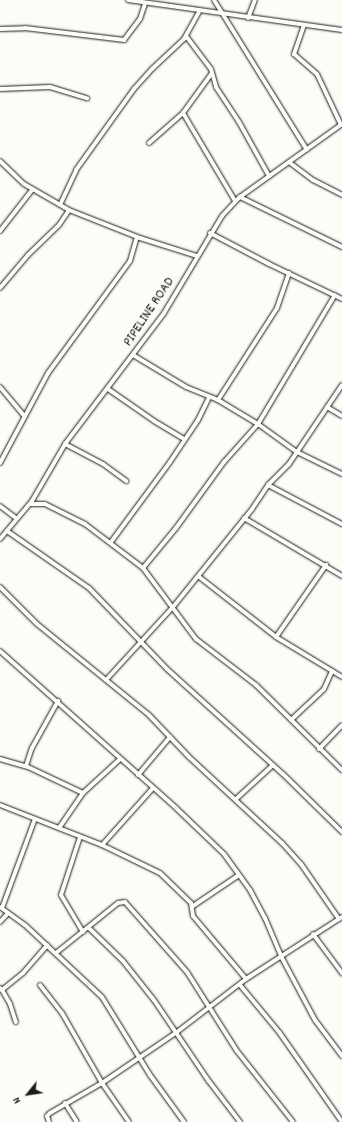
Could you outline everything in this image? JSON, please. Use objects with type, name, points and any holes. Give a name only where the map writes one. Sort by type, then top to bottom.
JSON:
[{"type":"street","points":[[128,0],[199,12],[342,30]]},
{"type":"street","points":[[214,0],[307,150]]},
{"type":"street","points":[[248,18],[255,0]]},
{"type":"street","points":[[0,29],[25,28],[124,40],[140,19],[145,4]]},
{"type":"street","points":[[60,205],[76,170],[134,89],[186,36],[199,12]]},
{"type":"street","points":[[304,25],[294,54],[317,74],[342,125]]},
{"type":"street","points":[[186,36],[212,73],[214,83],[239,122],[269,176]]},
{"type":"street","points":[[150,143],[182,113],[212,73]]},
{"type":"street","points":[[205,81],[214,83]]},
{"type":"street","points":[[0,89],[50,86],[87,98]]},
{"type":"street","points":[[182,113],[235,201]]},
{"type":"street","name":"PIPELINE ROAD","points":[[0,539],[16,518],[30,504],[65,444],[164,313],[210,233],[235,201],[342,125]]},
{"type":"street","points":[[0,161],[32,190],[69,210],[137,237],[197,256]]},
{"type":"street","points":[[289,162],[313,180],[342,195]]},
{"type":"street","points":[[0,231],[32,190]]},
{"type":"street","points":[[240,197],[342,247]]},
{"type":"street","points":[[0,288],[28,254],[59,225],[69,210]]},
{"type":"street","points":[[210,233],[342,299]]},
{"type":"street","points":[[0,463],[48,373],[130,261],[137,237]]},
{"type":"street","points":[[218,400],[277,308],[289,273]]},
{"type":"street","points":[[143,568],[176,528],[224,462],[258,424],[335,295]]},
{"type":"street","points":[[132,356],[186,387],[218,400],[258,424],[297,452],[342,474]]},
{"type":"street","points":[[106,680],[139,642],[173,607],[244,518],[268,485],[281,474],[342,385]]},
{"type":"street","points":[[0,387],[24,416]]},
{"type":"street","points":[[108,389],[154,422],[184,439]]},
{"type":"street","points":[[111,542],[198,420],[209,397]]},
{"type":"street","points":[[327,407],[342,416]]},
{"type":"street","points":[[65,444],[103,464],[126,481]]},
{"type":"street","points":[[268,485],[342,524]]},
{"type":"street","points":[[30,504],[46,504],[84,524],[111,542],[143,568],[196,638],[256,685],[319,749],[342,770]]},
{"type":"street","points":[[0,506],[16,518]]},
{"type":"street","points":[[244,518],[326,565],[342,576]]},
{"type":"street","points":[[7,531],[89,588],[139,642],[273,765],[342,832]]},
{"type":"street","points":[[276,637],[326,565]]},
{"type":"street","points":[[198,576],[276,637],[342,677]]},
{"type":"street","points":[[0,587],[37,624],[149,715],[170,737],[236,799],[301,864],[340,918],[313,934],[282,958],[246,979],[177,1032],[102,1083],[65,1103],[47,1116],[49,1122]]},
{"type":"street","points":[[0,650],[30,679],[58,701],[224,854],[239,874],[265,918],[282,958],[315,1020],[342,1056]]},
{"type":"street","points":[[291,720],[324,689],[332,671]]},
{"type":"street","points":[[26,766],[32,748],[58,701]]},
{"type":"street","points":[[319,749],[342,725]]},
{"type":"street","points":[[138,775],[170,737]]},
{"type":"street","points":[[0,759],[26,766],[83,793]]},
{"type":"street","points":[[60,828],[83,793],[120,759]]},
{"type":"street","points":[[236,799],[273,765]]},
{"type":"street","points":[[102,845],[153,788]]},
{"type":"street","points":[[0,805],[60,828],[80,838],[102,845],[160,873],[193,906],[193,916],[246,979]]},
{"type":"street","points":[[35,819],[1,907],[47,945],[102,997],[184,1122]]},
{"type":"street","points":[[80,838],[61,895],[83,932]]},
{"type":"street","points":[[193,906],[239,874]]},
{"type":"street","points":[[56,954],[118,903],[125,902],[187,972],[210,1006],[237,1051],[293,1122]]},
{"type":"street","points":[[0,922],[8,913]]},
{"type":"street","points":[[89,928],[128,967],[177,1032],[208,1080],[240,1122]]},
{"type":"street","points":[[313,934],[342,973]]},
{"type":"street","points":[[16,1022],[10,1004],[1,989],[23,973],[47,945]]},
{"type":"street","points":[[40,985],[62,1013],[102,1083],[130,1122]]},
{"type":"street","points":[[240,985],[279,1032],[342,1122]]},
{"type":"street","points":[[65,1103],[77,1122]]}]
